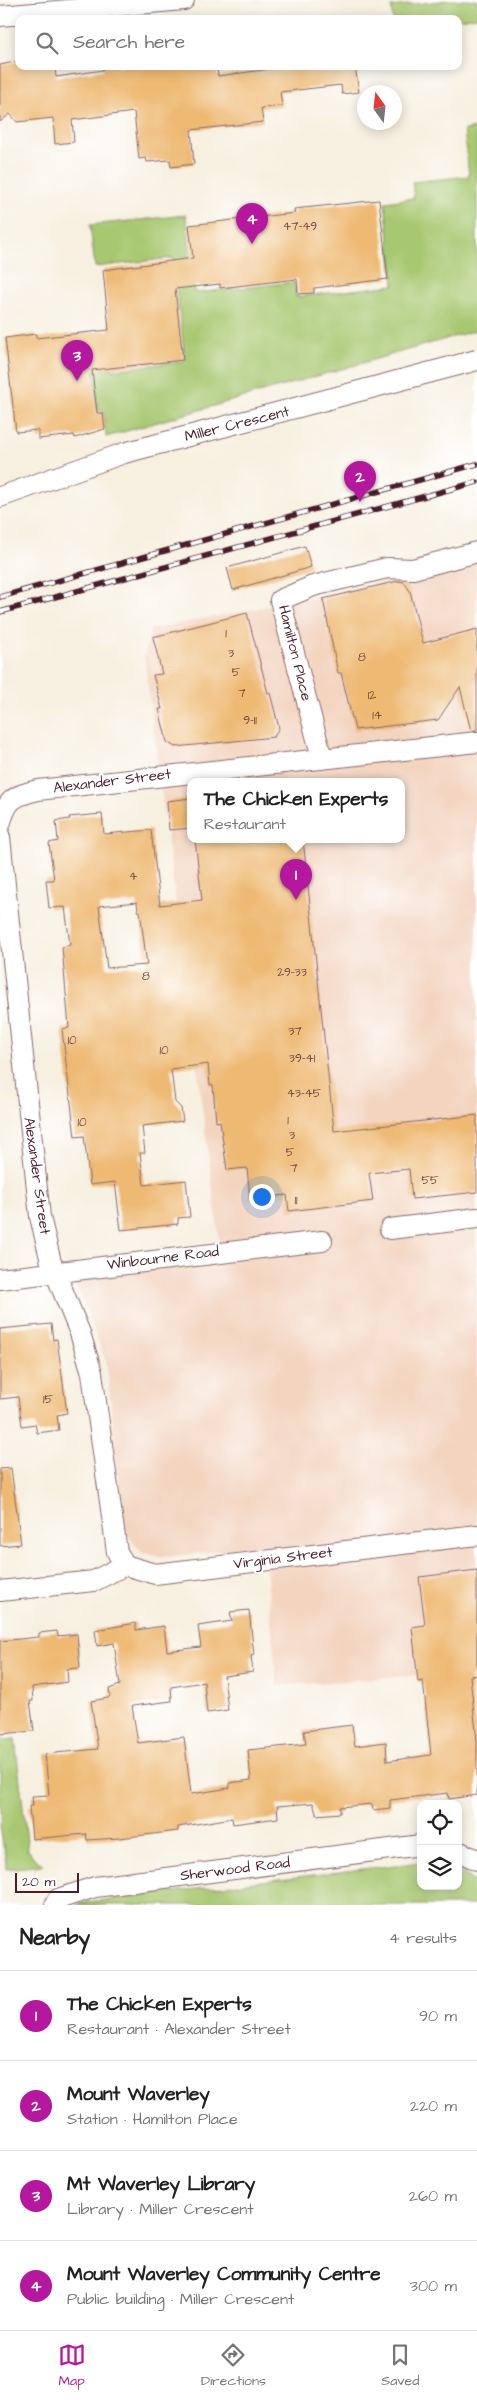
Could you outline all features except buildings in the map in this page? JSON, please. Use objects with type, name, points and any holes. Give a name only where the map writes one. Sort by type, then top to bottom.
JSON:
[{"type":"street","points":[[0,16],[36,6],[184,0]]},
{"type":"street","name":"Miller Crescent","points":[[0,497],[124,453],[477,360]]},
{"type":"street","name":"Hamilton Place","points":[[327,758],[280,600],[314,586],[387,568],[413,569],[477,552]]},
{"type":"street","points":[[327,758],[477,742]]},
{"type":"street","name":"Alexander Street","points":[[0,825],[5,808],[16,795],[38,790],[327,758]]},
{"type":"street","name":"Alexander Street","points":[[0,837],[6,951],[40,1217],[52,1268],[80,1333],[92,1373],[121,1558]]},
{"type":"street","points":[[390,1229],[477,1218]]},
{"type":"street","name":"Winbourne Road","points":[[2,1279],[52,1268],[322,1241]]},
{"type":"street","name":"Virginia Street","points":[[121,1558],[155,1574],[477,1535]]},
{"type":"street","points":[[0,1592],[94,1581],[121,1558]]},
{"type":"street","name":"Sherwood Road","points":[[55,1905],[58,1899],[95,1887],[417,1846]]},
{"type":"street","points":[[462,1853],[477,1860]]},
{"type":"shaded area","points":[[477,559],[477,1671],[277,1686],[264,1545],[166,1557],[142,1553],[123,1529],[107,1364],[73,1277],[222,1261],[144,656],[151,629],[296,601]]},
{"type":"green space","points":[[449,0],[477,0],[477,17],[462,19],[462,15],[392,15],[391,7]]},
{"type":"green space","points":[[477,128],[477,330],[106,437],[104,411],[98,411],[90,335],[108,333],[112,370],[185,361],[173,258],[95,267],[90,225],[186,215],[195,293],[294,282],[296,297],[394,285],[385,202],[414,198],[412,182],[469,176],[464,130]]},
{"type":"green space","points":[[15,1739],[28,1850],[35,1859],[44,1865],[7,1869],[0,1826],[0,1740]]},
{"type":"green space","points":[[417,1862],[417,1890],[462,1890],[462,1873],[477,1884],[477,1905],[76,1905]]},
{"type":"railway","points":[[0,597],[477,464]]},
{"type":"railway","points":[[0,612],[477,482]]},
{"type":"place","name":"Mount Waverley Community Centre","points":[[252,244]]},
{"type":"place","name":"Mt Waverley Library","points":[[77,381]]},
{"type":"place","name":"Mount Waverley","points":[[360,502]]},
{"type":"place","name":"The Chicken Experts","points":[[296,900]]}]
